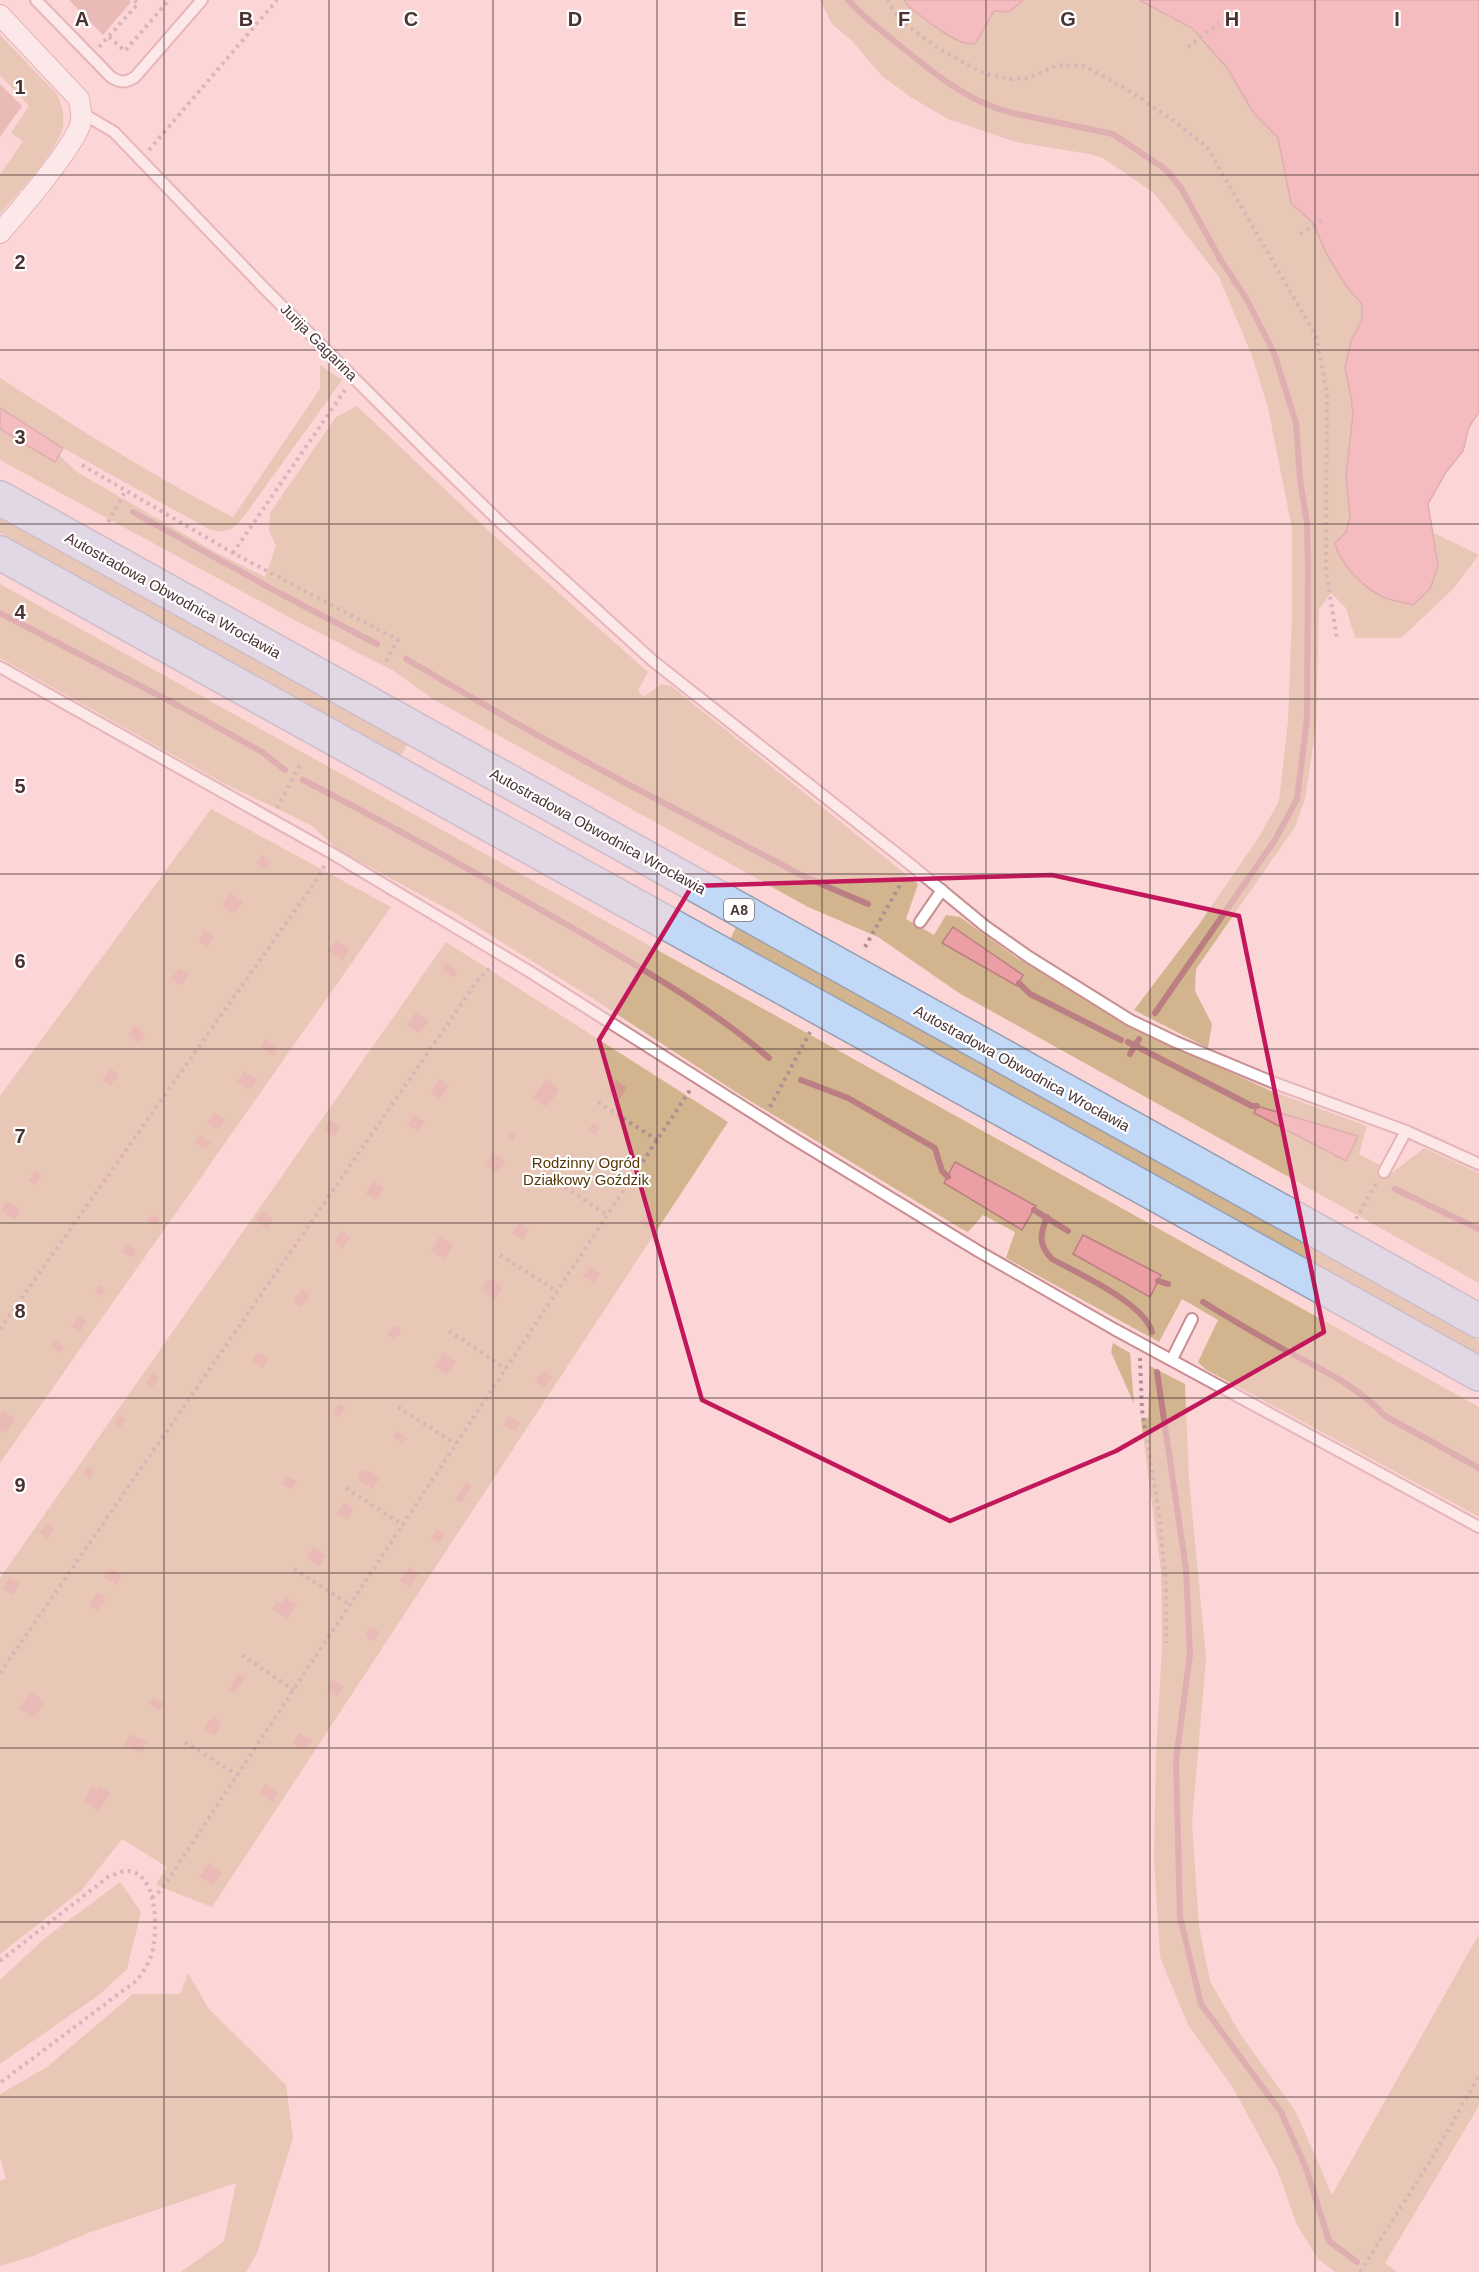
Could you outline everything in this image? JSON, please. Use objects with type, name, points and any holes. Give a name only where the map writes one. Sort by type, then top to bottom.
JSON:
[{"type":"highway","name":"Autostradowa Obwodnica Wrocławia","points":[[0,498],[1479,1321]]},
{"type":"highway","points":[[0,553],[1479,1374]]},
{"type":"street","points":[[0,15],[79,99],[82,113],[78,130],[37,188],[0,233]]},
{"type":"lane","points":[[36,0],[118,82],[128,82],[135,78],[202,0]]},
{"type":"lane","name":"Jurija Gagarina","points":[[82,113],[114,132],[266,290],[429,453],[652,661],[985,926],[1020,951],[1130,1020],[1226,1064],[1406,1131],[1479,1164]]},
{"type":"lane","points":[[0,667],[333,854],[527,970],[978,1251],[1479,1527]]},
{"type":"lane","points":[[920,922],[942,890]]},
{"type":"lane","points":[[1384,1172],[1406,1131]]},
{"type":"lane","points":[[1172,1359],[1192,1319]]},
{"type":"path","points":[[91,57],[138,4],[134,0]]},
{"type":"path","points":[[109,37],[125,51],[169,0]]},
{"type":"path","points":[[140,159],[277,0]]},
{"type":"path","points":[[887,0],[900,20],[939,49],[985,75],[1011,79],[1029,78],[1058,65],[1084,66],[1128,90],[1207,147],[1316,336],[1328,392],[1326,570],[1337,639]]},
{"type":"path","points":[[1188,46],[1219,23]]},
{"type":"path","points":[[1300,234],[1322,220]]},
{"type":"path","points":[[233,554],[354,377]]},
{"type":"path","points":[[82,465],[233,554],[398,640],[384,664]]},
{"type":"path","points":[[108,522],[125,492]]},
{"type":"path","points":[[271,819],[301,763]]},
{"type":"path","points":[[865,947],[911,865]]},
{"type":"path","points":[[0,1329],[315,882],[322,868]]},
{"type":"path","points":[[0,1673],[478,980],[489,970]]},
{"type":"path","points":[[764,1119],[810,1031]]},
{"type":"path","points":[[152,1898],[162,1889],[686,1095]]},
{"type":"path","points":[[598,1102],[657,1140]]},
{"type":"path","points":[[1356,1219],[1384,1172]]},
{"type":"path","points":[[546,1175],[608,1215]]},
{"type":"path","points":[[500,1255],[557,1291]]},
{"type":"path","points":[[449,1331],[506,1369]]},
{"type":"path","points":[[1144,1344],[1139,1360],[1142,1410],[1159,1513],[1166,1586],[1166,1643]]},
{"type":"path","points":[[398,1407],[456,1444]]},
{"type":"path","points":[[346,1488],[403,1525]]},
{"type":"path","points":[[294,1569],[350,1605]]},
{"type":"path","points":[[242,1655],[294,1690]]},
{"type":"path","points":[[185,1742],[237,1775]]},
{"type":"path","points":[[0,1961],[108,1877],[126,1871],[137,1874],[147,1882],[154,1913],[154,1944],[147,1967],[136,1981],[0,2083]]},
{"type":"path","points":[[1360,2272],[1434,2155],[1479,2076]]},
{"type":"highlighted area","points":[[1052,875],[1239,916],[1324,1332],[1116,1451],[950,1521],[702,1400],[599,1040],[692,886]]},
{"type":"green space","points":[[820,0],[904,0],[917,14],[934,26],[970,44],[994,11],[1009,12],[1023,0],[1139,0],[1192,28],[1228,69],[1253,112],[1278,138],[1291,203],[1313,223],[1327,255],[1346,286],[1362,304],[1362,320],[1351,341],[1345,368],[1353,414],[1346,476],[1350,517],[1346,532],[1335,543],[1361,581],[1381,596],[1413,605],[1438,566],[1432,532],[1479,555],[1453,589],[1401,638],[1355,638],[1346,608],[1331,593],[1319,609],[1316,726],[1305,799],[1295,827],[1196,969],[1195,991],[1212,1024],[1208,1048],[1134,1010],[1200,923],[1259,837],[1279,801],[1288,721],[1292,616],[1292,528],[1268,408],[1252,356],[1219,277],[1154,193],[1103,158],[1016,142],[948,119],[912,98],[882,76],[852,41],[832,24]]},
{"type":"green space","points":[[0,35],[57,94],[62,109],[63,126],[46,159],[0,214],[0,175],[23,141],[11,133],[29,106],[0,75]]},
{"type":"green space","points":[[320,365],[342,380],[245,515],[229,530],[219,531],[207,528],[63,448],[59,455],[77,472],[215,552],[265,577],[276,546],[269,531],[270,513],[336,417],[357,406],[491,533],[648,672],[638,691],[644,697],[661,684],[671,686],[918,884],[906,919],[934,935],[946,915],[960,917],[1017,958],[1149,1035],[1271,1091],[1367,1126],[1359,1154],[1393,1172],[1424,1148],[1479,1173],[1479,1283],[959,993],[878,937],[808,907],[433,699],[394,671],[300,623],[0,460],[0,378],[144,468],[233,517],[320,389]]},
{"type":"green space","points":[[0,517],[407,744],[401,756],[0,533]]},
{"type":"green space","points":[[0,584],[1479,1407],[1479,1517],[1205,1369],[1198,1362],[1218,1320],[1182,1299],[1159,1342],[1006,1258],[1015,1232],[983,1215],[968,1232],[960,1228],[742,1096],[595,1000],[453,912],[338,850],[311,825],[223,783],[0,658]]},
{"type":"green space","points":[[211,809],[391,907],[0,1463],[0,1096]]},
{"type":"green space","points":[[736,927],[1479,1341],[1479,1357],[730,940]]},
{"type":"green space","name":"Rodzinny Ogród Działkowy Goździk","points":[[446,942],[728,1122],[212,1907],[156,1885],[167,1867],[122,1839],[82,1890],[0,1954],[0,1578]]},
{"type":"green space","points":[[1113,1343],[1130,1353],[1134,1404],[1111,1352]]},
{"type":"green space","points":[[1150,1366],[1185,1384],[1189,1479],[1206,1658],[1192,1823],[1199,1927],[1210,1981],[1239,2032],[1296,2112],[1332,2195],[1479,1934],[1479,2106],[1385,2263],[1397,2272],[1335,2272],[1318,2259],[1297,2225],[1277,2169],[1233,2088],[1188,2025],[1160,1957],[1154,1859],[1156,1753],[1162,1647],[1161,1572],[1141,1420],[1148,1418]]},
{"type":"green space","points":[[120,1882],[141,1912],[127,1969],[99,1995],[0,2064],[0,1980],[45,1938]]},
{"type":"green space","points":[[188,1973],[208,2008],[286,2085],[293,2138],[257,2253],[246,2272],[181,2272],[224,2241],[236,2183],[88,2233],[33,2256],[0,2266],[0,2181],[6,2178],[0,2158],[0,2094],[47,2067],[133,1994],[180,1994]]},
{"type":"shaded area","points":[[904,0],[1023,0],[1009,12],[994,11],[975,44],[958,41],[909,7]]},
{"type":"shaded area","points":[[1139,0],[1479,0],[1479,412],[1469,427],[1463,451],[1446,472],[1428,504],[1438,566],[1430,589],[1413,605],[1385,598],[1366,586],[1347,566],[1335,543],[1346,532],[1350,517],[1346,476],[1353,414],[1345,368],[1351,341],[1362,320],[1362,304],[1346,286],[1327,255],[1313,223],[1291,203],[1278,138],[1253,112],[1228,69],[1192,28]]},
{"type":"shaded area","points":[[0,408],[63,448],[55,462],[0,429]]},
{"type":"shaded area","points":[[953,927],[1023,975],[1017,986],[942,943]]},
{"type":"shaded area","points":[[1257,1106],[1358,1136],[1346,1161],[1254,1113]]},
{"type":"shaded area","points":[[955,1162],[1036,1206],[1022,1230],[944,1183]]},
{"type":"shaded area","points":[[1083,1235],[1161,1275],[1150,1297],[1073,1254]]},
{"type":"building","points":[[69,0],[129,0],[131,2],[103,35]]},
{"type":"building","points":[[0,84],[22,106],[0,137]]},
{"type":"building","points":[[262,855],[272,862],[266,870],[256,864]]},
{"type":"building","points":[[230,893],[243,902],[234,914],[222,905]]},
{"type":"building","points":[[205,931],[214,937],[208,947],[198,941]]},
{"type":"building","points":[[336,940],[350,949],[343,961],[328,951]]},
{"type":"building","points":[[446,962],[458,972],[454,978],[441,969]]},
{"type":"building","points":[[179,968],[190,974],[182,986],[171,979]]},
{"type":"building","points":[[416,1012],[429,1021],[419,1034],[407,1025]]},
{"type":"building","points":[[134,1025],[146,1034],[139,1043],[128,1035]]},
{"type":"building","points":[[265,1039],[278,1048],[273,1056],[260,1047]]},
{"type":"building","points":[[111,1068],[119,1075],[110,1086],[102,1080]]},
{"type":"building","points":[[244,1071],[257,1080],[250,1090],[237,1081]]},
{"type":"building","points":[[439,1079],[449,1086],[440,1099],[430,1092]]},
{"type":"building","points":[[546,1079],[559,1090],[547,1107],[533,1097]]},
{"type":"building","points":[[616,1080],[627,1088],[618,1101],[607,1093]]},
{"type":"building","points":[[214,1112],[225,1120],[218,1130],[207,1123]]},
{"type":"building","points":[[414,1114],[425,1121],[419,1132],[407,1125]]},
{"type":"building","points":[[330,1120],[341,1127],[334,1137],[324,1130]]},
{"type":"building","points":[[593,1123],[600,1128],[595,1135],[588,1130]]},
{"type":"building","points":[[510,1131],[516,1135],[512,1141],[506,1137]]},
{"type":"building","points":[[200,1135],[211,1143],[206,1150],[195,1143]]},
{"type":"building","points":[[493,1153],[506,1161],[498,1173],[486,1165]]},
{"type":"building","points":[[570,1153],[581,1160],[575,1170],[563,1163]]},
{"type":"building","points":[[35,1170],[42,1175],[35,1185],[28,1180]]},
{"type":"building","points":[[373,1181],[384,1188],[376,1200],[365,1193]]},
{"type":"building","points":[[7,1201],[21,1210],[15,1220],[1,1211]]},
{"type":"building","points":[[262,1211],[274,1220],[267,1229],[255,1220]]},
{"type":"building","points":[[152,1214],[160,1219],[155,1226],[147,1221]]},
{"type":"building","points":[[646,1214],[654,1220],[648,1228],[640,1222]]},
{"type":"building","points":[[519,1222],[529,1229],[523,1240],[512,1233]]},
{"type":"building","points":[[341,1231],[351,1237],[343,1249],[334,1243]]},
{"type":"building","points":[[440,1236],[453,1245],[444,1259],[431,1250]]},
{"type":"building","points":[[126,1244],[137,1250],[132,1258],[121,1252]]},
{"type":"building","points":[[590,1266],[600,1273],[594,1283],[583,1276]]},
{"type":"building","points":[[489,1278],[503,1287],[495,1299],[481,1290]]},
{"type":"building","points":[[100,1285],[106,1289],[100,1297],[94,1292]]},
{"type":"building","points":[[302,1289],[310,1295],[301,1308],[293,1302]]},
{"type":"building","points":[[79,1315],[87,1321],[80,1332],[71,1327]]},
{"type":"building","points":[[394,1325],[402,1330],[395,1340],[387,1335]]},
{"type":"building","points":[[55,1340],[65,1347],[60,1354],[50,1346]]},
{"type":"building","points":[[258,1352],[269,1359],[263,1368],[252,1361]]},
{"type":"building","points":[[444,1352],[456,1362],[446,1375],[434,1366]]},
{"type":"building","points":[[543,1370],[553,1377],[544,1388],[535,1382]]},
{"type":"building","points":[[153,1373],[159,1378],[152,1388],[145,1383]]},
{"type":"building","points":[[339,1404],[346,1408],[339,1418],[332,1414]]},
{"type":"building","points":[[3,1410],[15,1419],[6,1433],[0,1429],[0,1414]]},
{"type":"building","points":[[120,1415],[126,1420],[120,1428],[114,1423]]},
{"type":"building","points":[[509,1416],[520,1422],[515,1431],[503,1425]]},
{"type":"building","points":[[397,1431],[407,1439],[403,1444],[393,1437]]},
{"type":"building","points":[[88,1466],[95,1471],[90,1479],[83,1474]]},
{"type":"building","points":[[365,1468],[380,1478],[372,1489],[358,1479],[361,1470]]},
{"type":"building","points":[[286,1475],[297,1481],[292,1490],[281,1484]]},
{"type":"building","points":[[466,1482],[472,1486],[462,1503],[455,1499]]},
{"type":"building","points":[[344,1502],[354,1508],[347,1520],[337,1514]]},
{"type":"building","points":[[48,1523],[55,1528],[48,1539],[40,1533]]},
{"type":"building","points":[[437,1529],[445,1534],[439,1543],[431,1538]]},
{"type":"building","points":[[313,1547],[326,1555],[319,1567],[306,1558]]},
{"type":"building","points":[[409,1567],[419,1573],[410,1587],[400,1581]]},
{"type":"building","points":[[110,1568],[122,1576],[117,1585],[104,1577]]},
{"type":"building","points":[[10,1577],[20,1584],[12,1595],[2,1588]]},
{"type":"building","points":[[98,1592],[106,1598],[97,1611],[89,1605]]},
{"type":"building","points":[[285,1597],[297,1604],[287,1619],[272,1609],[277,1601],[281,1603]]},
{"type":"building","points":[[370,1626],[380,1632],[374,1642],[364,1636]]},
{"type":"building","points":[[239,1673],[245,1677],[235,1693],[229,1689]]},
{"type":"building","points":[[333,1679],[344,1686],[338,1697],[327,1690]]},
{"type":"building","points":[[31,1692],[45,1702],[33,1718],[19,1708]]},
{"type":"building","points":[[154,1697],[164,1704],[159,1711],[149,1704]]},
{"type":"building","points":[[213,1716],[222,1723],[214,1736],[204,1729]]},
{"type":"building","points":[[299,1733],[312,1740],[303,1750],[292,1744]]},
{"type":"building","points":[[131,1734],[147,1742],[141,1754],[124,1745]]},
{"type":"building","points":[[265,1784],[278,1793],[273,1802],[259,1793]]},
{"type":"building","points":[[92,1786],[97,1789],[99,1786],[111,1793],[99,1811],[83,1801]]},
{"type":"building","points":[[209,1863],[222,1872],[213,1886],[199,1876]]},
{"type":"waterway","points":[[848,0],[870,21],[963,93],[1012,113],[1113,134],[1165,169],[1181,188],[1220,259],[1246,298],[1274,353],[1296,423],[1300,479],[1307,523],[1308,569],[1307,719],[1297,799],[1275,840],[1155,1013]]},
{"type":"waterway","points":[[133,512],[377,644]]},
{"type":"waterway","points":[[0,613],[181,707],[262,752],[285,770]]},
{"type":"waterway","points":[[406,659],[618,779],[807,878],[868,904]]},
{"type":"waterway","points":[[303,780],[583,934],[702,1007],[769,1058]]},
{"type":"waterway","points":[[1019,983],[1030,994],[1121,1040]]},
{"type":"waterway","points":[[1130,1054],[1139,1039]]},
{"type":"waterway","points":[[1128,1042],[1252,1106],[1257,1106]]},
{"type":"waterway","points":[[801,1080],[848,1098],[935,1148],[942,1171],[948,1177]]},
{"type":"waterway","points":[[1395,1189],[1479,1229]]},
{"type":"waterway","points":[[1034,1210],[1068,1231]]},
{"type":"waterway","points":[[1047,1217],[1042,1239],[1047,1254],[1124,1300],[1147,1321],[1152,1332]]},
{"type":"waterway","points":[[1158,1281],[1168,1284]]},
{"type":"waterway","points":[[1203,1302],[1337,1378],[1363,1396],[1385,1416],[1479,1468]]},
{"type":"waterway","points":[[1157,1372],[1186,1569],[1190,1654],[1176,1760],[1180,1917],[1201,2004],[1281,2112],[1306,2168],[1329,2241],[1357,2262]]}]
